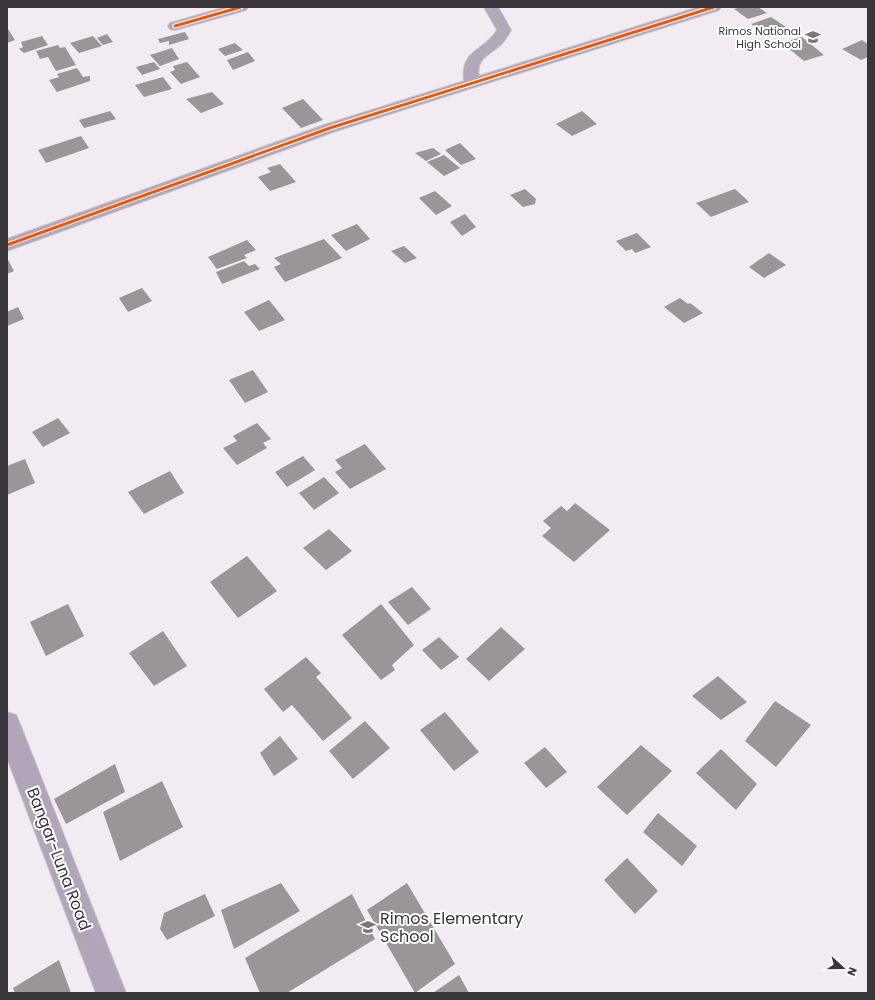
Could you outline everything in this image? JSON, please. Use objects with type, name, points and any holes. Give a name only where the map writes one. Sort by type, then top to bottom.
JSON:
[{"type":"main road","name":"Bangar-Luna Road","points":[[7,724],[111,993]]},
{"type":"street","points":[[174,26],[241,7]]},
{"type":"street","points":[[472,83],[469,72],[470,63],[476,56],[502,35],[504,30],[491,7]]},
{"type":"street","points":[[7,245],[330,128],[714,7]]},
{"type":"building","points":[[741,7],[758,7],[767,13],[748,19],[734,9]]},
{"type":"building","points":[[771,17],[789,29],[769,36],[751,24]]},
{"type":"building","points":[[8,29],[15,40],[7,43],[7,30]]},
{"type":"building","points":[[185,32],[189,39],[169,45],[169,41],[160,43],[158,39]]},
{"type":"building","points":[[107,34],[113,42],[103,45],[97,38]]},
{"type":"building","points":[[42,36],[48,45],[24,53],[19,49],[23,47],[21,42]]},
{"type":"building","points":[[93,36],[102,46],[79,53],[70,43]]},
{"type":"building","points":[[802,37],[824,55],[804,61],[782,43]]},
{"type":"building","points":[[862,40],[868,44],[868,57],[861,60],[842,49]]},
{"type":"building","points":[[235,43],[243,50],[225,56],[218,49]]},
{"type":"building","points":[[58,45],[60,48],[65,47],[76,65],[56,71],[48,57],[40,59],[36,51]]},
{"type":"building","points":[[172,48],[179,59],[160,66],[150,55]]},
{"type":"building","points":[[248,52],[255,61],[233,70],[227,60]]},
{"type":"building","points":[[154,62],[160,69],[142,75],[136,67]]},
{"type":"building","points":[[187,62],[200,77],[181,84],[170,72],[175,70],[173,66]]},
{"type":"building","points":[[77,68],[83,77],[90,76],[90,81],[57,92],[49,80],[59,77],[57,74]]},
{"type":"building","points":[[163,77],[172,89],[144,97],[135,85]]},
{"type":"building","points":[[212,92],[224,104],[201,113],[186,99]]},
{"type":"building","points":[[303,99],[323,120],[301,128],[282,108]]},
{"type":"building","points":[[110,111],[116,119],[84,128],[79,120]]},
{"type":"building","points":[[582,111],[597,124],[572,136],[556,124]]},
{"type":"building","points":[[81,136],[89,148],[46,163],[38,150]]},
{"type":"building","points":[[460,143],[476,159],[461,165],[445,150]]},
{"type":"building","points":[[433,148],[441,154],[426,161],[415,153]]},
{"type":"building","points":[[444,155],[460,168],[444,176],[427,162]]},
{"type":"building","points":[[280,164],[296,182],[270,191],[258,177],[271,172],[267,168]]},
{"type":"building","points":[[525,189],[536,199],[535,204],[523,207],[510,195]]},
{"type":"building","points":[[735,189],[749,202],[711,217],[696,203]]},
{"type":"building","points":[[435,191],[452,206],[436,215],[419,198]]},
{"type":"building","points":[[465,214],[476,227],[462,236],[450,222]]},
{"type":"building","points":[[357,224],[370,239],[346,251],[331,235]]},
{"type":"building","points":[[637,233],[651,247],[635,253],[632,249],[626,251],[616,241]]},
{"type":"building","points":[[324,239],[342,258],[285,282],[274,267],[281,264],[274,258]]},
{"type":"building","points":[[247,240],[256,250],[244,255],[247,258],[217,269],[208,257]]},
{"type":"building","points":[[404,246],[417,258],[405,263],[391,251]]},
{"type":"building","points":[[769,253],[786,265],[764,278],[749,267]]},
{"type":"building","points":[[7,258],[14,271],[7,274]]},
{"type":"building","points":[[244,261],[249,266],[255,264],[260,269],[222,284],[216,272]]},
{"type":"building","points":[[142,288],[152,301],[128,312],[119,298]]},
{"type":"building","points":[[680,298],[688,304],[690,303],[703,313],[684,323],[664,307]]},
{"type":"building","points":[[269,300],[285,320],[259,331],[244,312]]},
{"type":"building","points":[[18,307],[24,319],[7,326],[7,312]]},
{"type":"building","points":[[253,370],[268,392],[245,403],[229,380]]},
{"type":"building","points":[[58,418],[70,433],[43,447],[32,432]]},
{"type":"building","points":[[257,423],[271,439],[263,443],[267,448],[237,465],[223,448],[237,441],[233,436]]},
{"type":"building","points":[[365,444],[386,469],[350,489],[335,472],[342,468],[335,460]]},
{"type":"building","points":[[303,456],[315,470],[287,487],[275,472]]},
{"type":"building","points":[[25,459],[35,483],[7,495],[7,466]]},
{"type":"building","points":[[170,471],[184,493],[144,514],[128,492]]},
{"type":"building","points":[[324,477],[339,493],[314,510],[299,493]]},
{"type":"building","points":[[575,503],[610,530],[574,562],[542,536],[551,528],[543,521],[561,506],[567,511]]},
{"type":"building","points":[[329,529],[352,551],[326,570],[303,548]]},
{"type":"building","points":[[247,556],[277,591],[238,618],[210,582]]},
{"type":"building","points":[[412,587],[431,609],[408,625],[388,602]]},
{"type":"building","points":[[68,604],[84,636],[46,656],[30,622]]},
{"type":"building","points":[[381,604],[414,645],[392,665],[395,670],[381,680],[342,635]]},
{"type":"building","points":[[501,627],[525,649],[489,681],[466,659]]},
{"type":"building","points":[[163,631],[187,666],[154,686],[129,653]]},
{"type":"building","points":[[439,637],[459,657],[441,670],[422,650]]},
{"type":"building","points":[[306,657],[321,673],[316,677],[352,718],[323,741],[292,705],[283,712],[264,689]]},
{"type":"building","points":[[718,676],[747,702],[721,720],[692,696]]},
{"type":"building","points":[[775,701],[811,725],[776,767],[745,741]]},
{"type":"building","points":[[445,712],[479,752],[454,771],[420,730]]},
{"type":"building","points":[[365,721],[390,748],[353,779],[329,751]]},
{"type":"building","points":[[280,736],[298,759],[274,776],[260,753]]},
{"type":"building","points":[[641,745],[672,771],[627,815],[597,787]]},
{"type":"building","points":[[545,747],[567,772],[546,788],[524,763]]},
{"type":"building","points":[[721,749],[757,784],[736,810],[696,773]]},
{"type":"building","points":[[115,764],[125,792],[66,824],[54,799]]},
{"type":"building","points":[[162,781],[183,827],[120,861],[103,812]]},
{"type":"building","points":[[658,813],[697,846],[682,866],[643,832]]},
{"type":"building","points":[[627,858],[658,891],[635,914],[604,880]]},
{"type":"building","points":[[281,883],[300,911],[234,949],[221,910]]},
{"type":"building","points":[[407,883],[455,964],[415,993],[367,910]]},
{"type":"building","points":[[205,894],[215,916],[167,940],[160,929],[164,913]]},
{"type":"building","points":[[352,894],[375,939],[287,993],[260,993],[245,958]]},
{"type":"building","points":[[59,960],[71,993],[15,993],[13,988]]},
{"type":"building","points":[[459,975],[469,993],[433,993]]},
{"type":"cycle path","points":[[175,26],[241,7]]},
{"type":"cycle path","points":[[7,245],[330,128],[714,7]]},
{"type":"place","name":"Rimos National High School","points":[[813,37]]},
{"type":"place","name":"Rimos Elementary School","points":[[368,927]]}]
